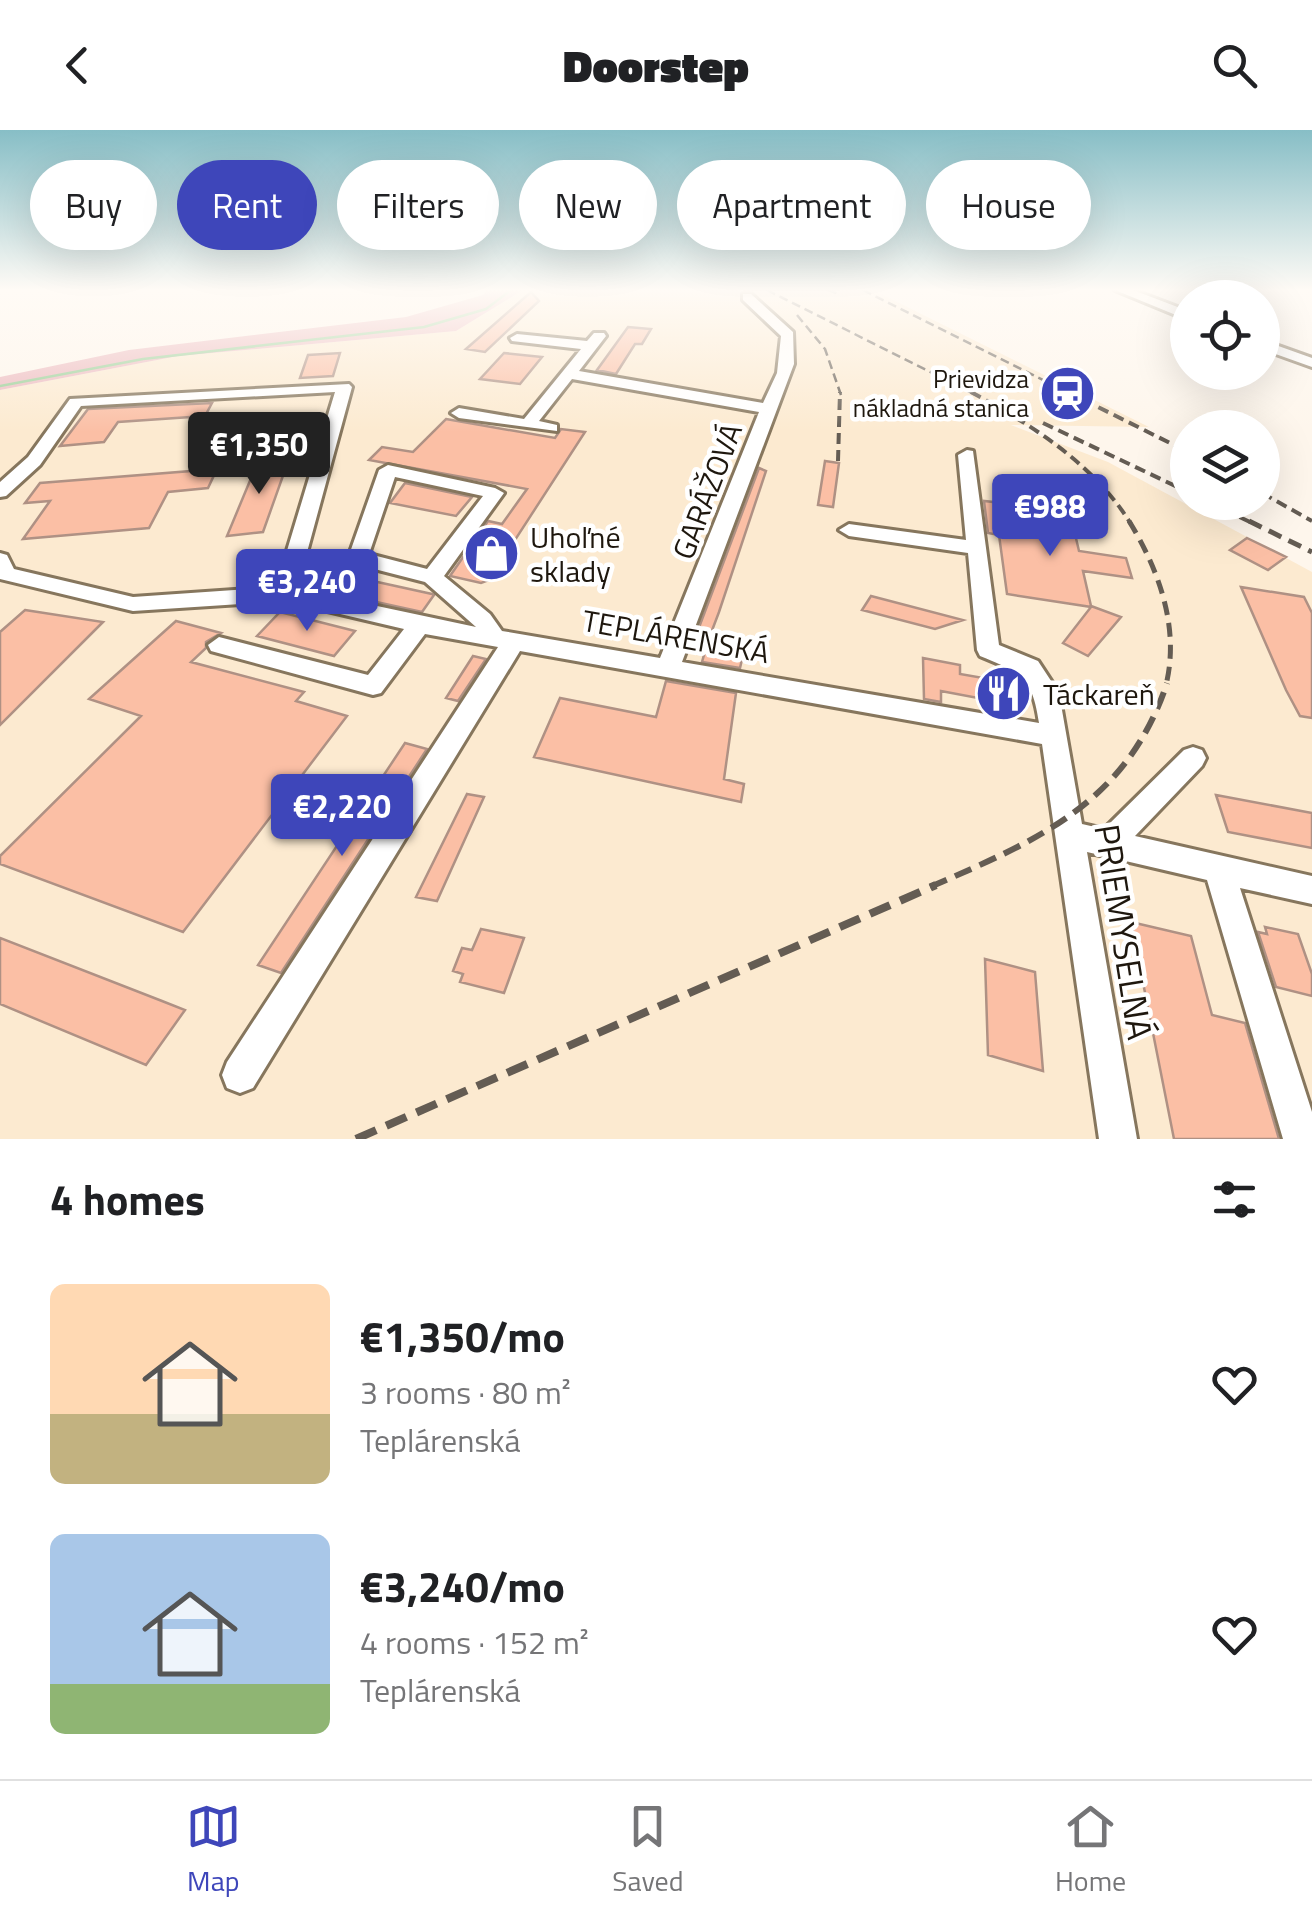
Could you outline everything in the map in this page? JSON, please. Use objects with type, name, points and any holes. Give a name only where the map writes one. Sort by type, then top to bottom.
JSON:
[{"type":"street","points":[[768,408],[784,378],[790,352],[788,337]]},
{"type":"street","points":[[517,338],[595,341],[528,424]]},
{"type":"street","points":[[1280,351],[1312,363]]},
{"type":"street","name":"GARÁŽOVÁ","points":[[569,374],[768,408],[668,667]]},
{"type":"street","points":[[0,492],[34,461],[76,402],[344,388],[286,594]]},
{"type":"street","points":[[459,413],[551,428]]},
{"type":"street","points":[[849,530],[976,548],[966,454]]},
{"type":"street","points":[[240,1076],[504,639],[432,577],[358,558],[388,470],[495,493],[432,577]]},
{"type":"street","name":"PRIEMYSELNÁ","points":[[976,548],[988,650],[1030,667],[1048,693],[1118,1139]]},
{"type":"street","name":"TEPLÁRENSKÁ","points":[[0,560],[5,574],[111,602],[133,604],[286,594],[420,624],[1056,736]]},
{"type":"street","points":[[219,645],[373,686],[420,624]]},
{"type":"street","points":[[1109,844],[1193,758]]},
{"type":"street","points":[[1072,836],[1311,892]]},
{"type":"street","points":[[1218,869],[1302,1139]]},
{"type":"shaded area","points":[[237,337],[388,337],[178,356],[0,390],[0,377],[129,350]]},
{"type":"shaded area","points":[[388,337],[968,337],[1149,427],[1011,425],[1108,462],[1170,495],[1170,520],[1216,520],[1312,572],[1312,1139],[0,1139],[0,390],[178,356]]},
{"type":"building","points":[[480,337],[501,337],[485,352],[466,349]]},
{"type":"building","points":[[621,337],[646,337],[642,344],[635,344],[616,374],[597,370]]},
{"type":"building","points":[[340,353],[333,376],[300,378],[308,355]]},
{"type":"building","points":[[504,353],[542,357],[520,384],[480,379]]},
{"type":"building","points":[[212,403],[205,416],[118,422],[104,442],[60,446],[88,409]]},
{"type":"building","points":[[446,419],[555,438],[561,429],[585,432],[489,580],[481,583],[450,576],[488,521],[502,524],[527,489],[369,460],[382,447],[413,452]]},
{"type":"building","points":[[290,456],[263,532],[227,536],[259,459]]},
{"type":"building","points":[[825,461],[839,463],[833,507],[818,505]]},
{"type":"building","points":[[759,468],[766,471],[719,612],[708,641],[695,638]]},
{"type":"building","points":[[217,469],[208,488],[168,492],[149,528],[23,539],[50,501],[25,503],[40,483]]},
{"type":"building","points":[[405,483],[472,497],[456,516],[390,503]]},
{"type":"building","points":[[1001,486],[1056,493],[1060,512],[1070,513],[1079,551],[1126,558],[1132,578],[1083,571],[1091,606],[1121,617],[1088,656],[1063,643],[1091,607],[1007,594],[999,535],[988,533],[984,501],[1003,503]]},
{"type":"building","points":[[1247,538],[1286,557],[1268,570],[1230,550]]},
{"type":"building","points":[[341,574],[434,595],[422,612],[326,591]]},
{"type":"building","points":[[1241,587],[1304,597],[1312,613],[1312,718],[1300,716]]},
{"type":"building","points":[[871,596],[963,620],[935,629],[862,610]]},
{"type":"building","points":[[25,610],[103,622],[0,725],[0,632]]},
{"type":"building","points":[[280,612],[355,631],[334,656],[257,636]]},
{"type":"building","points":[[176,621],[221,633],[206,642],[206,648],[191,662],[304,692],[296,701],[347,716],[183,932],[0,864],[0,856],[141,716],[89,699]]},
{"type":"building","points":[[706,648],[743,655],[740,668],[702,662]]},
{"type":"building","points":[[473,656],[486,659],[458,701],[446,698]]},
{"type":"building","points":[[923,658],[960,665],[960,674],[1012,683],[1015,705],[941,691],[941,702],[924,699]]},
{"type":"building","points":[[666,681],[736,693],[724,779],[744,784],[741,802],[534,757],[560,698],[656,717]]},
{"type":"building","points":[[405,743],[427,749],[281,973],[258,965]]},
{"type":"building","points":[[467,794],[484,797],[437,901],[416,897]]},
{"type":"building","points":[[1216,795],[1312,813],[1312,848],[1228,832]]},
{"type":"building","points":[[1131,922],[1191,936],[1212,1015],[1245,1023],[1279,1139],[1174,1139]]},
{"type":"building","points":[[1265,927],[1298,934],[1312,974],[1312,996],[1276,987],[1258,932],[1267,934]]},
{"type":"building","points":[[481,929],[524,938],[504,993],[460,982],[463,974],[453,971],[462,948],[472,950]]},
{"type":"building","points":[[0,938],[185,1010],[146,1065],[0,1004]]},
{"type":"building","points":[[985,959],[1035,972],[1043,1071],[988,1055]]},
{"type":"waterway","points":[[0,386],[143,359],[335,337]]},
{"type":"railway","points":[[815,337],[825,349],[840,392]]},
{"type":"railway","points":[[861,337],[976,395]]},
{"type":"railway","points":[[957,337],[1073,395]]},
{"type":"railway","points":[[838,461],[840,392]]},
{"type":"railway","points":[[971,392],[1060,448],[1099,483],[1129,521]]},
{"type":"railway","points":[[1068,392],[1170,443]]},
{"type":"railway","points":[[1043,423],[1170,483]]},
{"type":"railway","points":[[1280,503],[1312,521]]},
{"type":"railway","points":[[1246,520],[1254,524]]},
{"type":"railway","points":[[1129,521],[1158,579],[1164,600],[1170,642],[1166,685]]},
{"type":"railway","points":[[1249,521],[1312,552]]},
{"type":"railway","points":[[930,887],[1042,833],[1103,788],[1150,724],[1167,683]]},
{"type":"railway","points":[[356,1139],[936,885]]},
{"type":"place","name":"Prievidza nákladná stanica","points":[[1068,393]]},
{"type":"place","name":"Uhoľné sklady","points":[[491,554]]},
{"type":"place","name":"Táckareň","points":[[1004,694]]}]
